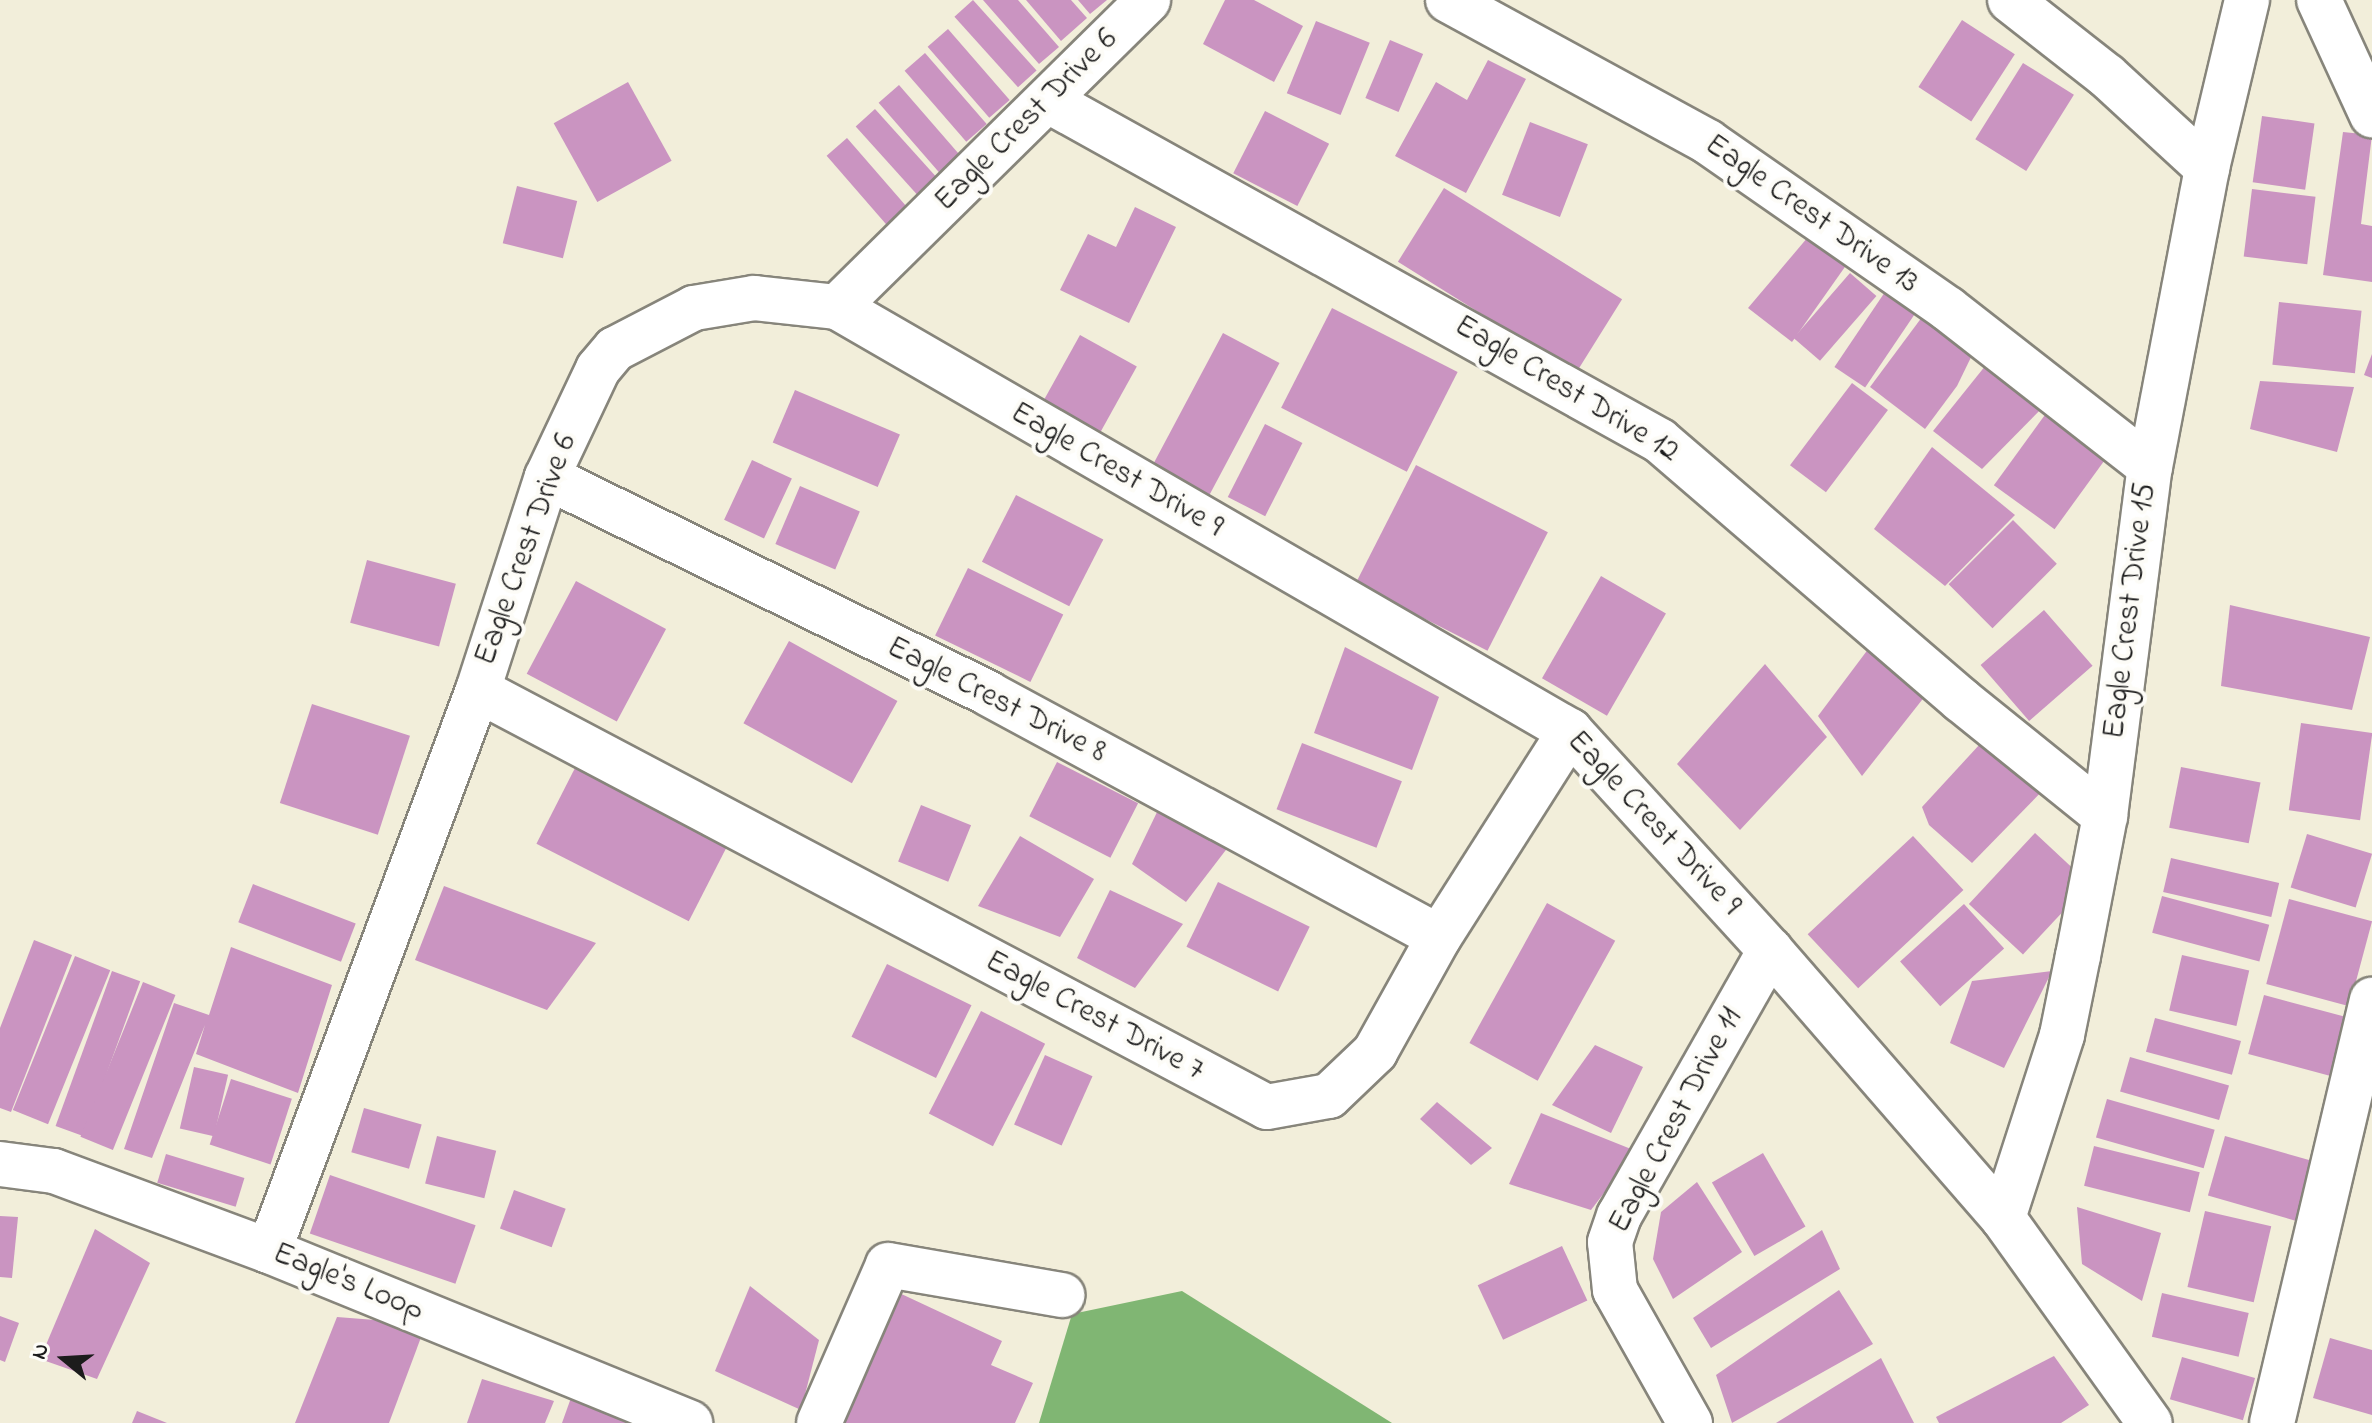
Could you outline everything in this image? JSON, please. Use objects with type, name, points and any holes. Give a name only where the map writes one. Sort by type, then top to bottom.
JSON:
[{"type":"street","name":"Eagle Crest Drive 6","points":[[269,1251],[478,690],[547,477],[598,369],[615,349],[694,308],[754,298],[837,307],[1148,0]]},
{"type":"street","name":"Eagle Crest Drive 13","points":[[1448,0],[1708,142],[1948,309],[2150,467]]},
{"type":"street","points":[[2010,0],[2107,76],[2207,168]]},
{"type":"street","name":"Eagle Crest Drive 15","points":[[2003,1218],[2062,1035],[2105,816],[2150,467],[2207,168],[2247,0]]},
{"type":"street","points":[[2319,0],[2372,115]]},
{"type":"street","name":"Eagle Crest Drive 12","points":[[1049,101],[1660,441],[1961,700],[2105,816]]},
{"type":"street","name":"Eagle Crest Drive 9","points":[[837,307],[1570,731],[1770,950],[2003,1218],[2150,1423]]},
{"type":"street","name":"Eagle Crest Drive 8","points":[[547,477],[989,694],[1439,937]]},
{"type":"street","name":"Eagle Crest Drive 7","points":[[478,690],[1267,1107],[1329,1096],[1375,1052],[1439,937],[1570,731]]},
{"type":"street","name":"Eagle Crest Drive 11","points":[[1690,1423],[1615,1290],[1610,1242],[1619,1216],[1770,950]]},
{"type":"street","points":[[2272,1423],[2372,1000]]},
{"type":"street","name":"Eagle's Loop","points":[[0,1164],[54,1171],[269,1251],[690,1423]]},
{"type":"street","points":[[819,1423],[888,1265],[1062,1295]]},
{"type":"green space","points":[[1182,1291],[1392,1423],[1039,1423],[1072,1314]]},
{"type":"building","points":[[973,0],[1037,71],[1018,87],[954,17]]},
{"type":"building","points":[[983,0],[1018,0],[1059,47],[1039,64]]},
{"type":"building","points":[[1026,0],[1071,0],[1087,18],[1061,41]]},
{"type":"building","points":[[1078,0],[1107,0],[1090,14]]},
{"type":"building","points":[[1225,0],[1254,0],[1303,26],[1274,82],[1203,44]]},
{"type":"building","points":[[1962,20],[2015,54],[1971,121],[1918,87]]},
{"type":"building","points":[[1316,21],[1370,43],[1341,115],[1287,93]]},
{"type":"building","points":[[948,29],[1010,100],[989,118],[928,47]]},
{"type":"building","points":[[1390,40],[1423,54],[1399,112],[1365,98]]},
{"type":"building","points":[[925,53],[987,124],[966,142],[905,71]]},
{"type":"building","points":[[1488,60],[1526,79],[1466,193],[1395,156],[1436,82],[1467,100]]},
{"type":"building","points":[[2023,63],[2074,95],[2026,171],[1975,139]]},
{"type":"building","points":[[628,82],[672,161],[597,202],[554,123]]},
{"type":"building","points":[[899,85],[961,156],[940,174],[879,103]]},
{"type":"building","points":[[875,109],[938,179],[919,196],[856,126]]},
{"type":"building","points":[[1265,111],[1329,144],[1297,206],[1233,173]]},
{"type":"building","points":[[2262,116],[2314,123],[2305,190],[2253,182]]},
{"type":"building","points":[[1530,122],[1588,144],[1560,217],[1502,195]]},
{"type":"building","points":[[2343,132],[2372,135],[2361,224],[2372,226],[2372,282],[2323,275]]},
{"type":"building","points":[[847,138],[909,209],[888,227],[827,156]]},
{"type":"building","points":[[517,186],[577,201],[563,258],[503,243]]},
{"type":"building","points":[[1444,188],[1622,299],[1576,373],[1398,262]]},
{"type":"building","points":[[2252,189],[2316,197],[2307,264],[2244,256]]},
{"type":"building","points":[[1135,207],[1176,227],[1129,323],[1060,290],[1088,234],[1116,247]]},
{"type":"building","points":[[1808,237],[1847,264],[1792,342],[1748,308]]},
{"type":"building","points":[[1850,273],[1876,296],[1820,361],[1794,338]]},
{"type":"building","points":[[1887,289],[1918,310],[1865,388],[1834,367]]},
{"type":"building","points":[[2279,302],[2362,311],[2355,373],[2272,365]]},
{"type":"building","points":[[1332,308],[1458,372],[1407,472],[1281,408]]},
{"type":"building","points":[[1928,309],[1976,347],[1957,386],[1925,429],[1870,387]]},
{"type":"building","points":[[1223,333],[1280,363],[1208,498],[1151,468]]},
{"type":"building","points":[[1080,335],[1137,367],[1100,434],[1043,402]]},
{"type":"building","points":[[2372,354],[2372,378],[2364,375]]},
{"type":"building","points":[[1994,355],[2048,402],[1982,469],[1933,431]]},
{"type":"building","points":[[2260,381],[2354,387],[2337,452],[2250,429]]},
{"type":"building","points":[[1852,383],[1888,410],[1826,492],[1790,465]]},
{"type":"building","points":[[795,390],[900,435],[878,487],[773,442]]},
{"type":"building","points":[[2055,401],[2116,445],[2055,529],[1994,485]]},
{"type":"building","points":[[1265,424],[1302,443],[1265,516],[1228,497]]},
{"type":"building","points":[[1932,447],[2015,515],[1945,586],[1874,529]]},
{"type":"building","points":[[752,460],[792,479],[764,538],[724,520]]},
{"type":"building","points":[[1416,465],[1548,532],[1487,651],[1356,584]]},
{"type":"building","points":[[800,486],[860,511],[835,569],[775,544]]},
{"type":"building","points":[[1016,495],[1103,539],[1069,606],[982,562]]},
{"type":"building","points":[[2013,520],[2057,564],[1992,628],[1949,584]]},
{"type":"building","points":[[367,560],[456,584],[439,647],[350,623]]},
{"type":"building","points":[[968,568],[1063,614],[1030,682],[935,635]]},
{"type":"building","points":[[1601,576],[1666,614],[1607,716],[1542,678]]},
{"type":"building","points":[[576,581],[666,629],[617,722],[527,674]]},
{"type":"building","points":[[2230,605],[2370,637],[2352,710],[2221,686]]},
{"type":"building","points":[[2044,610],[2093,666],[2029,721],[1981,665]]},
{"type":"building","points":[[789,641],[897,701],[852,783],[743,723]]},
{"type":"building","points":[[1872,644],[1933,686],[1862,776],[1818,716]]},
{"type":"building","points":[[1345,647],[1439,697],[1412,770],[1314,733]]},
{"type":"building","points":[[1765,664],[1827,737],[1740,830],[1677,764]]},
{"type":"building","points":[[312,704],[410,736],[378,835],[280,803]]},
{"type":"building","points":[[2301,723],[2372,733],[2360,820],[2289,810]]},
{"type":"building","points":[[1992,731],[2049,784],[1972,863],[1929,825],[1922,807]]},
{"type":"building","points":[[1302,743],[1402,781],[1376,848],[1277,809]]},
{"type":"building","points":[[1057,762],[1138,803],[1110,858],[1029,816]]},
{"type":"building","points":[[2181,767],[2261,782],[2249,843],[2169,828]]},
{"type":"building","points":[[575,768],[727,846],[689,921],[536,844]]},
{"type":"building","points":[[921,805],[971,825],[948,882],[898,862]]},
{"type":"building","points":[[1159,808],[1232,842],[1186,902],[1132,864]]},
{"type":"building","points":[[2035,833],[2089,883],[2023,954],[1969,904]]},
{"type":"building","points":[[2307,834],[2372,854],[2356,907],[2291,888]]},
{"type":"building","points":[[1020,836],[1094,879],[1060,937],[978,906]]},
{"type":"building","points":[[1913,836],[1963,890],[1858,988],[1808,934]]},
{"type":"building","points":[[2171,858],[2279,883],[2271,917],[2163,892]]},
{"type":"building","points":[[1218,882],[1310,927],[1278,991],[1186,947]]},
{"type":"building","points":[[253,884],[356,923],[341,962],[238,922]]},
{"type":"building","points":[[444,886],[596,943],[547,1010],[415,960]]},
{"type":"building","points":[[1110,890],[1183,924],[1135,988],[1077,958]]},
{"type":"building","points":[[2162,896],[2269,925],[2259,961],[2152,933]]},
{"type":"building","points":[[2289,899],[2372,921],[2349,1006],[2266,984]]},
{"type":"building","points":[[1547,903],[1615,941],[1538,1081],[1469,1043]]},
{"type":"building","points":[[1964,904],[2004,949],[1940,1006],[1900,962]]},
{"type":"building","points":[[34,940],[72,955],[11,1112],[0,1108],[0,1028]]},
{"type":"building","points":[[231,947],[332,985],[298,1093],[196,1054],[205,1025],[152,1158],[124,1149],[174,1003],[209,1015]]},
{"type":"building","points":[[2182,955],[2249,971],[2236,1026],[2169,1011]]},
{"type":"building","points":[[75,956],[110,970],[48,1124],[13,1110]]},
{"type":"building","points":[[887,964],[971,1005],[936,1078],[851,1037]]},
{"type":"building","points":[[112,971],[140,981],[84,1136],[56,1126]]},
{"type":"building","points":[[2052,971],[2004,1068],[1950,1043],[1972,981]]},
{"type":"building","points":[[143,982],[175,995],[113,1150],[80,1137]]},
{"type":"building","points":[[2264,995],[2351,1018],[2335,1077],[2248,1054]]},
{"type":"building","points":[[981,1011],[1045,1044],[993,1146],[929,1113]]},
{"type":"building","points":[[2155,1018],[2241,1041],[2232,1075],[2146,1052]]},
{"type":"building","points":[[1595,1045],[1643,1067],[1611,1133],[1552,1105]]},
{"type":"building","points":[[1045,1055],[1093,1076],[1062,1146],[1014,1124]]},
{"type":"building","points":[[2130,1057],[2229,1085],[2219,1120],[2120,1092]]},
{"type":"building","points":[[194,1067],[228,1075],[214,1136],[180,1128]]},
{"type":"building","points":[[231,1079],[292,1099],[271,1164],[210,1145]]},
{"type":"building","points":[[2107,1099],[2215,1130],[2204,1168],[2096,1137]]},
{"type":"building","points":[[1437,1102],[1492,1148],[1471,1165],[1420,1119]]},
{"type":"building","points":[[364,1108],[422,1125],[409,1169],[351,1152]]},
{"type":"building","points":[[1541,1113],[1636,1151],[1591,1210],[1509,1184]]},
{"type":"building","points":[[437,1136],[496,1151],[484,1198],[425,1184]]},
{"type":"building","points":[[2225,1136],[2313,1161],[2296,1221],[2208,1196]]},
{"type":"building","points":[[2094,1146],[2200,1172],[2190,1212],[2084,1186]]},
{"type":"building","points":[[1763,1153],[1806,1227],[1754,1256],[1712,1182]]},
{"type":"building","points":[[166,1154],[244,1178],[236,1207],[157,1183]]},
{"type":"building","points":[[330,1175],[476,1225],[455,1284],[310,1234]]},
{"type":"building","points":[[1697,1182],[1742,1252],[1673,1299],[1653,1259],[1661,1212]]},
{"type":"building","points":[[514,1190],[566,1209],[552,1247],[500,1229]]},
{"type":"building","points":[[2077,1207],[2161,1233],[2142,1301],[2082,1264]]},
{"type":"building","points":[[2205,1211],[2271,1226],[2254,1302],[2187,1287]]},
{"type":"building","points":[[0,1216],[18,1217],[12,1278],[0,1277]]},
{"type":"building","points":[[95,1229],[150,1263],[97,1379],[40,1359]]},
{"type":"building","points":[[1822,1230],[1840,1269],[1711,1348],[1693,1318]]},
{"type":"building","points":[[1562,1246],[1587,1300],[1503,1340],[1478,1285]]},
{"type":"building","points":[[750,1286],[819,1340],[801,1410],[715,1371]]},
{"type":"building","points":[[1839,1290],[1873,1344],[1732,1423],[1716,1375]]},
{"type":"building","points":[[895,1291],[1002,1341],[991,1365],[1033,1383],[1015,1423],[834,1423]]},
{"type":"building","points":[[2162,1293],[2249,1313],[2239,1357],[2152,1337]]},
{"type":"building","points":[[0,1316],[19,1323],[5,1362],[0,1360]]},
{"type":"building","points":[[337,1317],[426,1324],[389,1423],[295,1423]]},
{"type":"building","points":[[2330,1338],[2372,1350],[2372,1415],[2313,1398]]},
{"type":"building","points":[[2054,1356],[2089,1405],[2061,1423],[1939,1423],[1936,1417]]},
{"type":"building","points":[[2182,1357],[2255,1378],[2243,1420],[2170,1399]]},
{"type":"building","points":[[1881,1358],[1914,1423],[1776,1423]]},
{"type":"building","points":[[482,1379],[554,1401],[545,1423],[467,1423]]},
{"type":"building","points":[[572,1395],[630,1418],[628,1423],[562,1423]]},
{"type":"building","points":[[137,1411],[167,1423],[132,1423]]}]
